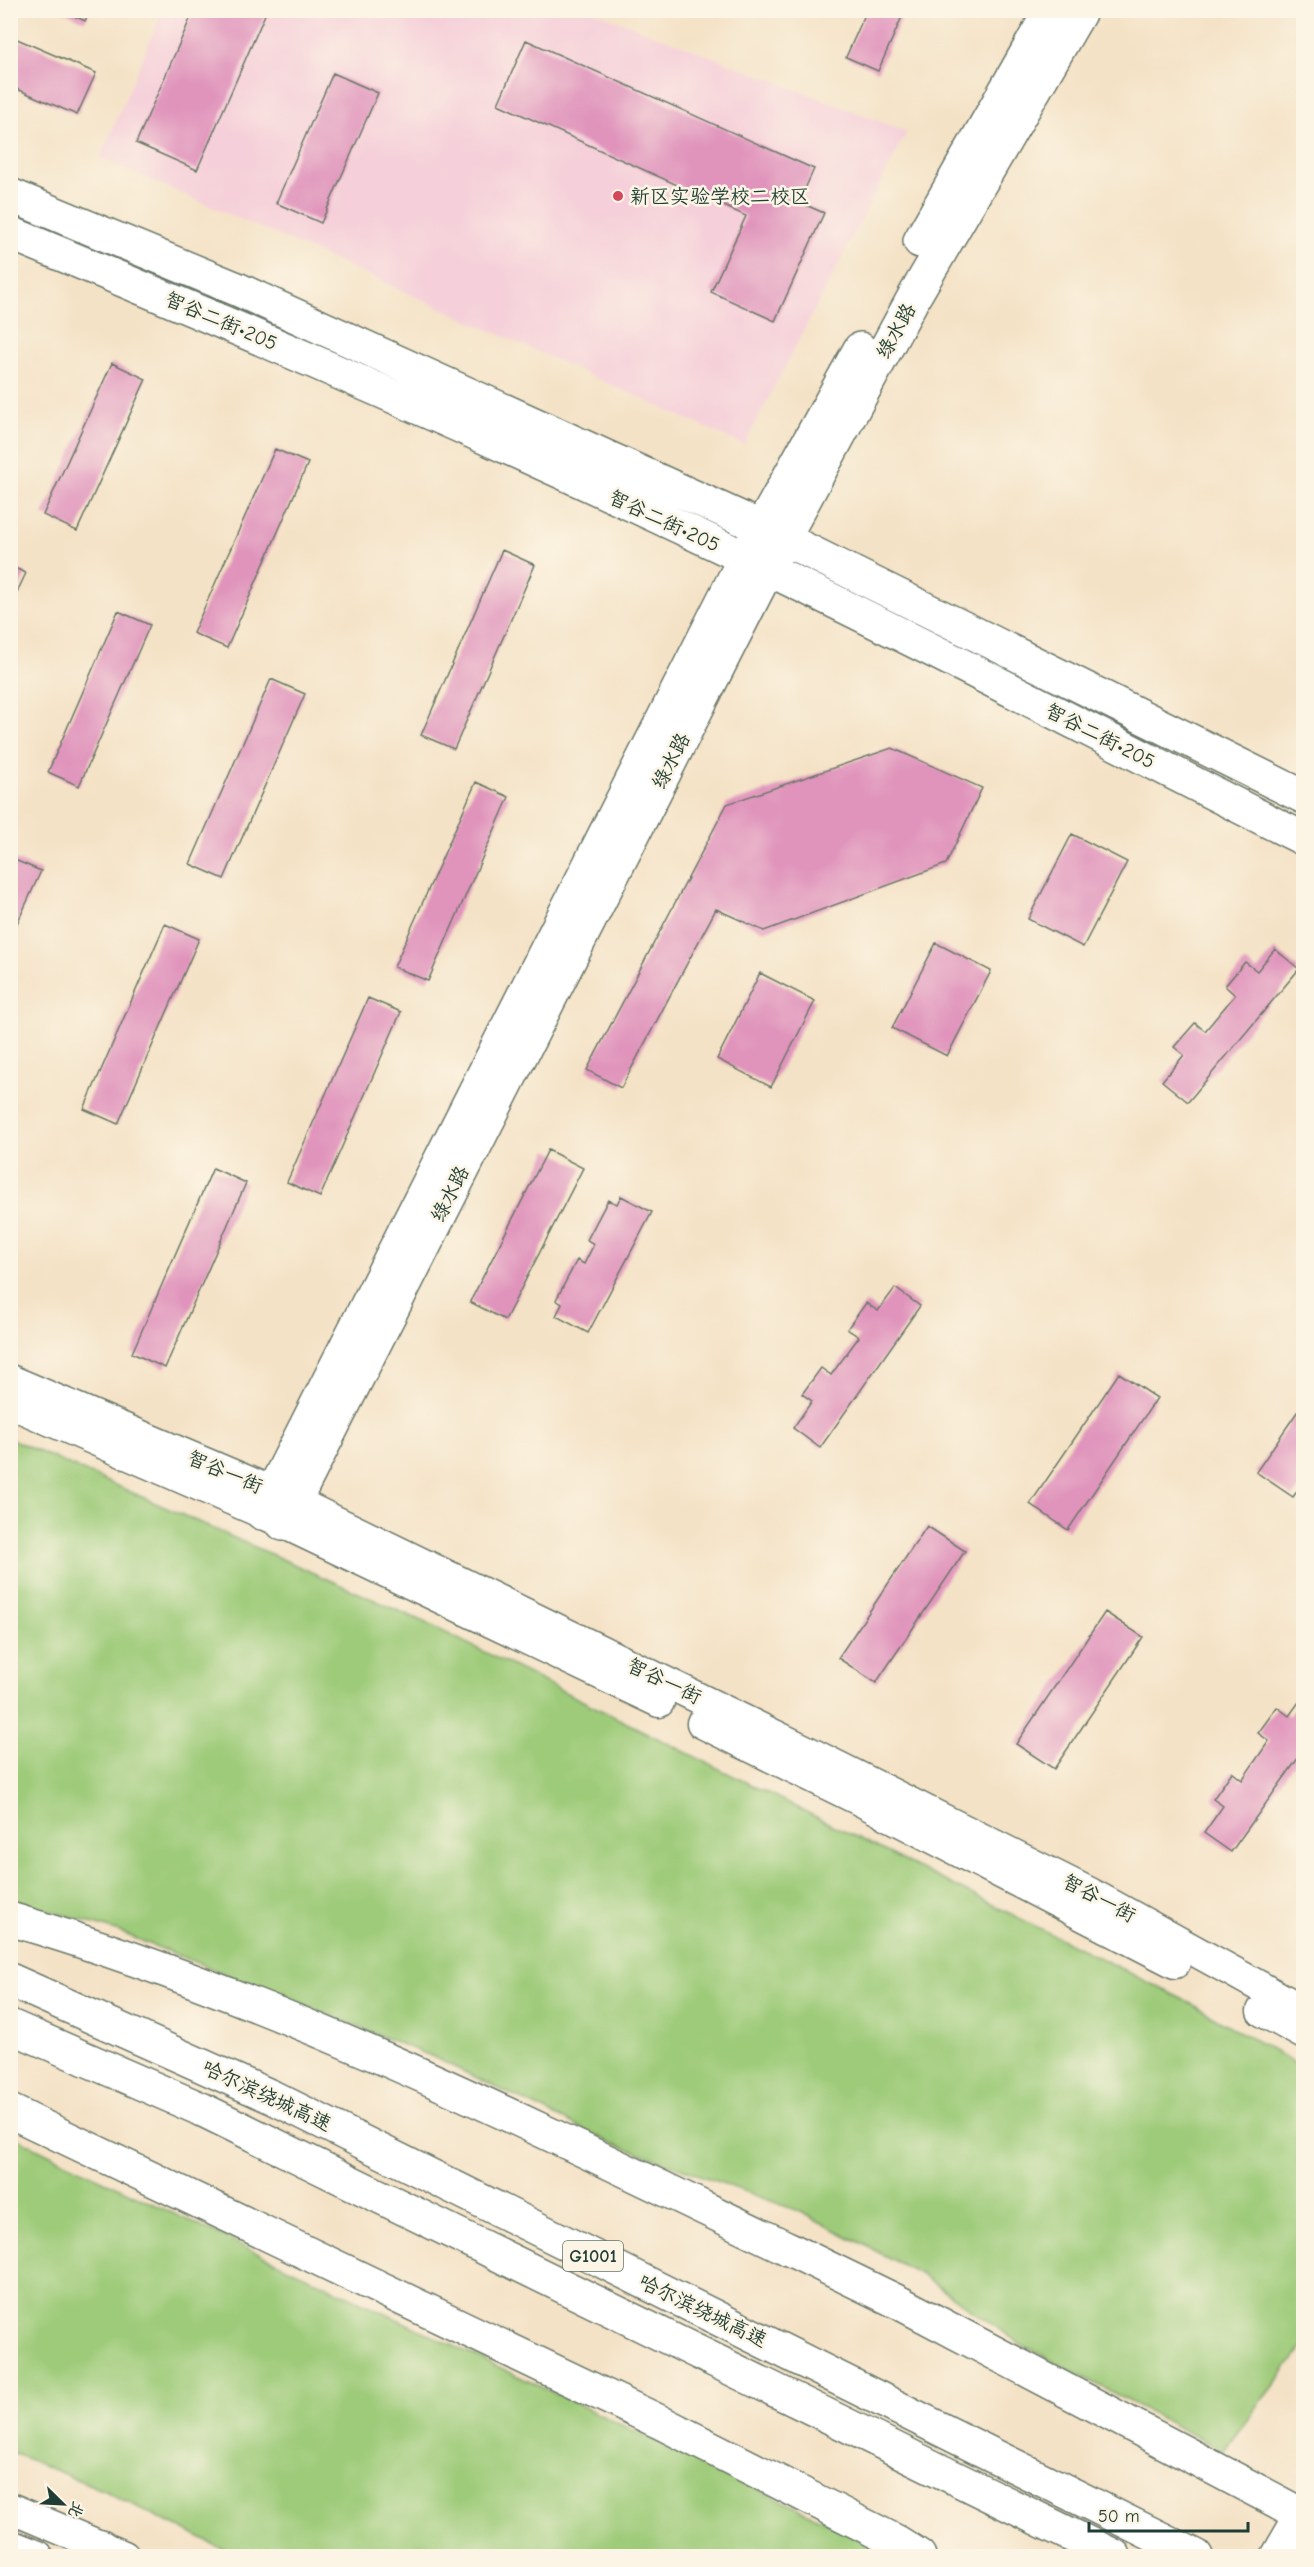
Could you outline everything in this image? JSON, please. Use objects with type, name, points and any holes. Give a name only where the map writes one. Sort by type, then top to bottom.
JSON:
[{"type":"main road","name":"绿水路","points":[[278,1508],[771,533],[1051,10]]},
{"type":"main road","name":"绿水路","points":[[771,533],[915,295],[1081,10]]},
{"type":"main road","name":"智谷二街•205","points":[[10,195],[237,289],[771,533],[1304,796]]},
{"type":"main road","name":"智谷二街•205","points":[[10,233],[238,327],[525,456],[756,564],[1304,839]]},
{"type":"main road","points":[[10,1919],[67,1936],[251,2001],[424,2076],[900,2303],[1302,2512],[1278,2556]]},
{"type":"main road","name":"哈尔滨绕城高速","points":[[10,1980],[272,2097],[1183,2549]]},
{"type":"main road","name":"哈尔滨绕城高速","points":[[10,2026],[203,2110],[1114,2556]]},
{"type":"main road","points":[[10,2111],[660,2422],[888,2537],[919,2556]]},
{"type":"street","name":"智谷一街","points":[[10,1380],[278,1508],[803,1749],[1090,1893],[1304,2011]]},
{"type":"street","name":"智谷一街","points":[[10,1403],[278,1508],[631,1689],[859,1800],[1144,1946],[1304,2034]]},
{"type":"street","points":[[10,2508],[107,2553]]},
{"type":"street","points":[[10,2545],[38,2556]]},
{"type":"shaded area","name":"新区实验学校二校区","points":[[163,10],[593,11],[907,132],[744,445],[334,260],[100,158]]},
{"type":"green space","points":[[11,1439],[424,1622],[1186,2001],[1303,2068],[1303,2347],[1223,2451],[1019,2343],[922,2275],[801,2212],[612,2143],[431,2056],[117,1931],[11,1899]]},
{"type":"green space","points":[[10,2135],[863,2539],[888,2556],[237,2556],[105,2491],[11,2452]]},
{"type":"building","points":[[61,10],[90,10],[85,21]]},
{"type":"building","points":[[194,10],[267,10],[197,170],[136,143]]},
{"type":"building","points":[[867,10],[905,10],[878,71],[846,57]]},
{"type":"building","points":[[10,36],[96,73],[77,115],[10,86]]},
{"type":"building","points":[[526,40],[814,169],[799,202],[824,213],[775,321],[711,292],[746,216],[498,104]]},
{"type":"building","points":[[333,73],[378,93],[321,223],[276,203]]},
{"type":"building","points":[[112,363],[146,379],[77,531],[43,515]]},
{"type":"building","points":[[275,449],[308,463],[227,648],[193,633]]},
{"type":"building","points":[[502,550],[535,565],[454,749],[421,735]]},
{"type":"building","points":[[10,566],[26,573],[10,607]]},
{"type":"building","points":[[118,611],[150,625],[79,786],[48,772]]},
{"type":"building","points":[[271,679],[305,694],[224,879],[190,864]]},
{"type":"building","points":[[892,748],[982,788],[946,864],[764,931],[716,909],[621,1088],[587,1070],[727,804]]},
{"type":"building","points":[[476,782],[509,797],[428,981],[394,967]]},
{"type":"building","points":[[1072,834],[1127,862],[1083,947],[1028,919]]},
{"type":"building","points":[[10,858],[41,871],[10,939]]},
{"type":"building","points":[[165,924],[199,939],[118,1124],[84,1109]]},
{"type":"building","points":[[936,943],[991,971],[947,1056],[892,1028]]},
{"type":"building","points":[[1275,949],[1299,969],[1188,1102],[1162,1081],[1184,1055],[1174,1047],[1195,1023],[1205,1031],[1235,995],[1225,986],[1245,962],[1257,971]]},
{"type":"building","points":[[760,973],[815,1001],[771,1087],[717,1059]]},
{"type":"building","points":[[368,998],[401,1012],[320,1197],[287,1182]]},
{"type":"building","points":[[548,1150],[583,1168],[505,1320],[470,1302]]},
{"type":"building","points":[[213,1168],[246,1183],[165,1368],[132,1353]]},
{"type":"building","points":[[621,1196],[652,1212],[588,1333],[556,1316],[562,1304],[556,1300],[577,1260],[584,1264],[594,1244],[587,1240],[608,1200],[617,1204]]},
{"type":"building","points":[[895,1288],[920,1306],[820,1448],[793,1428],[812,1401],[802,1394],[821,1368],[831,1375],[859,1337],[847,1329],[866,1303],[878,1311]]},
{"type":"building","points":[[1119,1373],[1157,1398],[1068,1530],[1030,1504]]},
{"type":"building","points":[[1304,1402],[1304,1482],[1293,1497],[1256,1472]]},
{"type":"building","points":[[927,1526],[965,1551],[876,1683],[838,1658]]},
{"type":"building","points":[[1105,1612],[1143,1637],[1054,1769],[1016,1744]]},
{"type":"building","points":[[1304,1695],[1304,1750],[1231,1852],[1204,1833],[1223,1806],[1213,1799],[1232,1772],[1242,1780],[1269,1741],[1258,1733],[1277,1707],[1289,1716]]},
{"type":"place","name":"新区实验学校二校区","points":[[618,196]]}]
